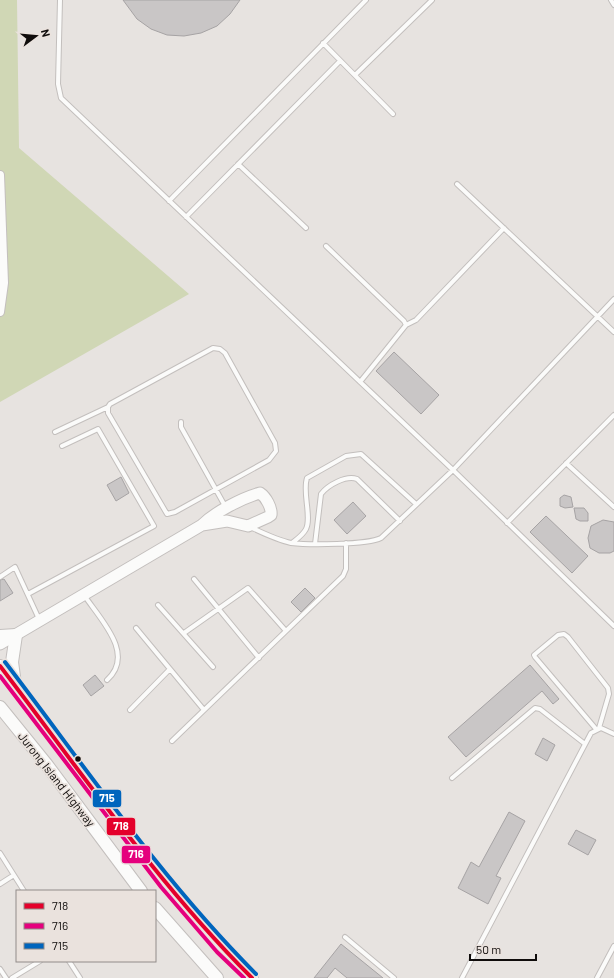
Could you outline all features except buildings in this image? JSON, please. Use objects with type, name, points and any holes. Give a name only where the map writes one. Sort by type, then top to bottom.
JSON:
[{"type":"main road","points":[[0,636],[16,635],[12,662],[15,685]]},
{"type":"main road","name":"Jurong Island Highway","points":[[0,666],[166,883],[222,948],[252,978]]},
{"type":"main road","name":"Jurong Island Highway","points":[[0,706],[48,765],[140,890]]},
{"type":"main road","points":[[156,909],[218,978]]},
{"type":"street","points":[[0,175],[4,283],[0,312]]},
{"type":"street","points":[[0,644],[202,525],[210,517],[226,508],[258,494],[262,494],[272,510],[271,515],[248,526],[227,521],[202,525]]},
{"type":"lane","points":[[60,0],[58,84],[61,98],[453,470],[614,626]]},
{"type":"lane","points":[[169,201],[366,0]]},
{"type":"lane","points":[[355,75],[432,0]]},
{"type":"lane","points":[[611,0],[614,5]]},
{"type":"lane","points":[[323,44],[393,114]]},
{"type":"lane","points":[[186,217],[340,61]]},
{"type":"lane","points":[[238,164],[306,228]]},
{"type":"lane","points":[[457,184],[614,332]]},
{"type":"lane","points":[[360,382],[406,325],[416,320],[504,228]]},
{"type":"lane","points":[[326,246],[404,321],[406,325]]},
{"type":"lane","points":[[248,526],[272,537],[292,543],[315,544],[378,540],[453,470],[614,299]]},
{"type":"lane","points":[[55,432],[108,407],[110,404],[213,348],[220,349],[225,353],[275,443],[276,451],[269,460],[176,512],[167,514],[108,413],[108,407]]},
{"type":"lane","points":[[507,522],[614,415]]},
{"type":"lane","points":[[181,422],[181,427],[226,508]]},
{"type":"lane","points":[[28,594],[154,526],[98,429],[62,446]]},
{"type":"lane","points":[[292,543],[303,534],[307,526],[307,478],[346,456],[361,454],[416,504]]},
{"type":"lane","points":[[566,463],[614,507]]},
{"type":"lane","points":[[315,544],[321,494],[323,491],[346,478],[351,477],[357,479],[400,521]]},
{"type":"lane","points":[[172,741],[344,576],[346,569],[346,542]]},
{"type":"lane","points":[[0,577],[15,567],[40,620]]},
{"type":"lane","points":[[194,579],[258,658]]},
{"type":"lane","points":[[184,633],[248,588],[286,631]]},
{"type":"lane","points":[[84,595],[117,644],[119,658],[113,675],[107,680]]},
{"type":"lane","points":[[158,605],[213,667]]},
{"type":"lane","points":[[136,628],[204,710]]},
{"type":"lane","points":[[462,978],[585,744],[591,733],[597,729],[609,694],[608,688],[568,637],[564,634],[558,635],[534,655],[535,657],[597,729],[614,734]]},
{"type":"lane","points":[[130,710],[170,669]]},
{"type":"lane","points":[[452,778],[535,708],[540,708],[585,744]]},
{"type":"lane","points":[[0,853],[23,890]]},
{"type":"lane","points":[[0,884],[14,875]]},
{"type":"lane","points":[[345,936],[394,978]]},
{"type":"lane","points":[[597,978],[614,946]]},
{"type":"lane","points":[[12,978],[38,962]]},
{"type":"lane","points":[[70,962],[80,978]]},
{"type":"lane","points":[[0,969],[6,978]]},
{"type":"green space","points":[[0,0],[17,0],[19,148],[189,294],[0,402]]},
{"type":"transit line","name":"715","points":[[5,662],[95,783],[157,862],[222,938],[256,974]]},
{"type":"transit line","name":"718","points":[[0,666],[152,866],[184,904],[252,978]]},
{"type":"transit line","name":"716","points":[[0,676],[161,887],[217,952],[244,978]]}]
